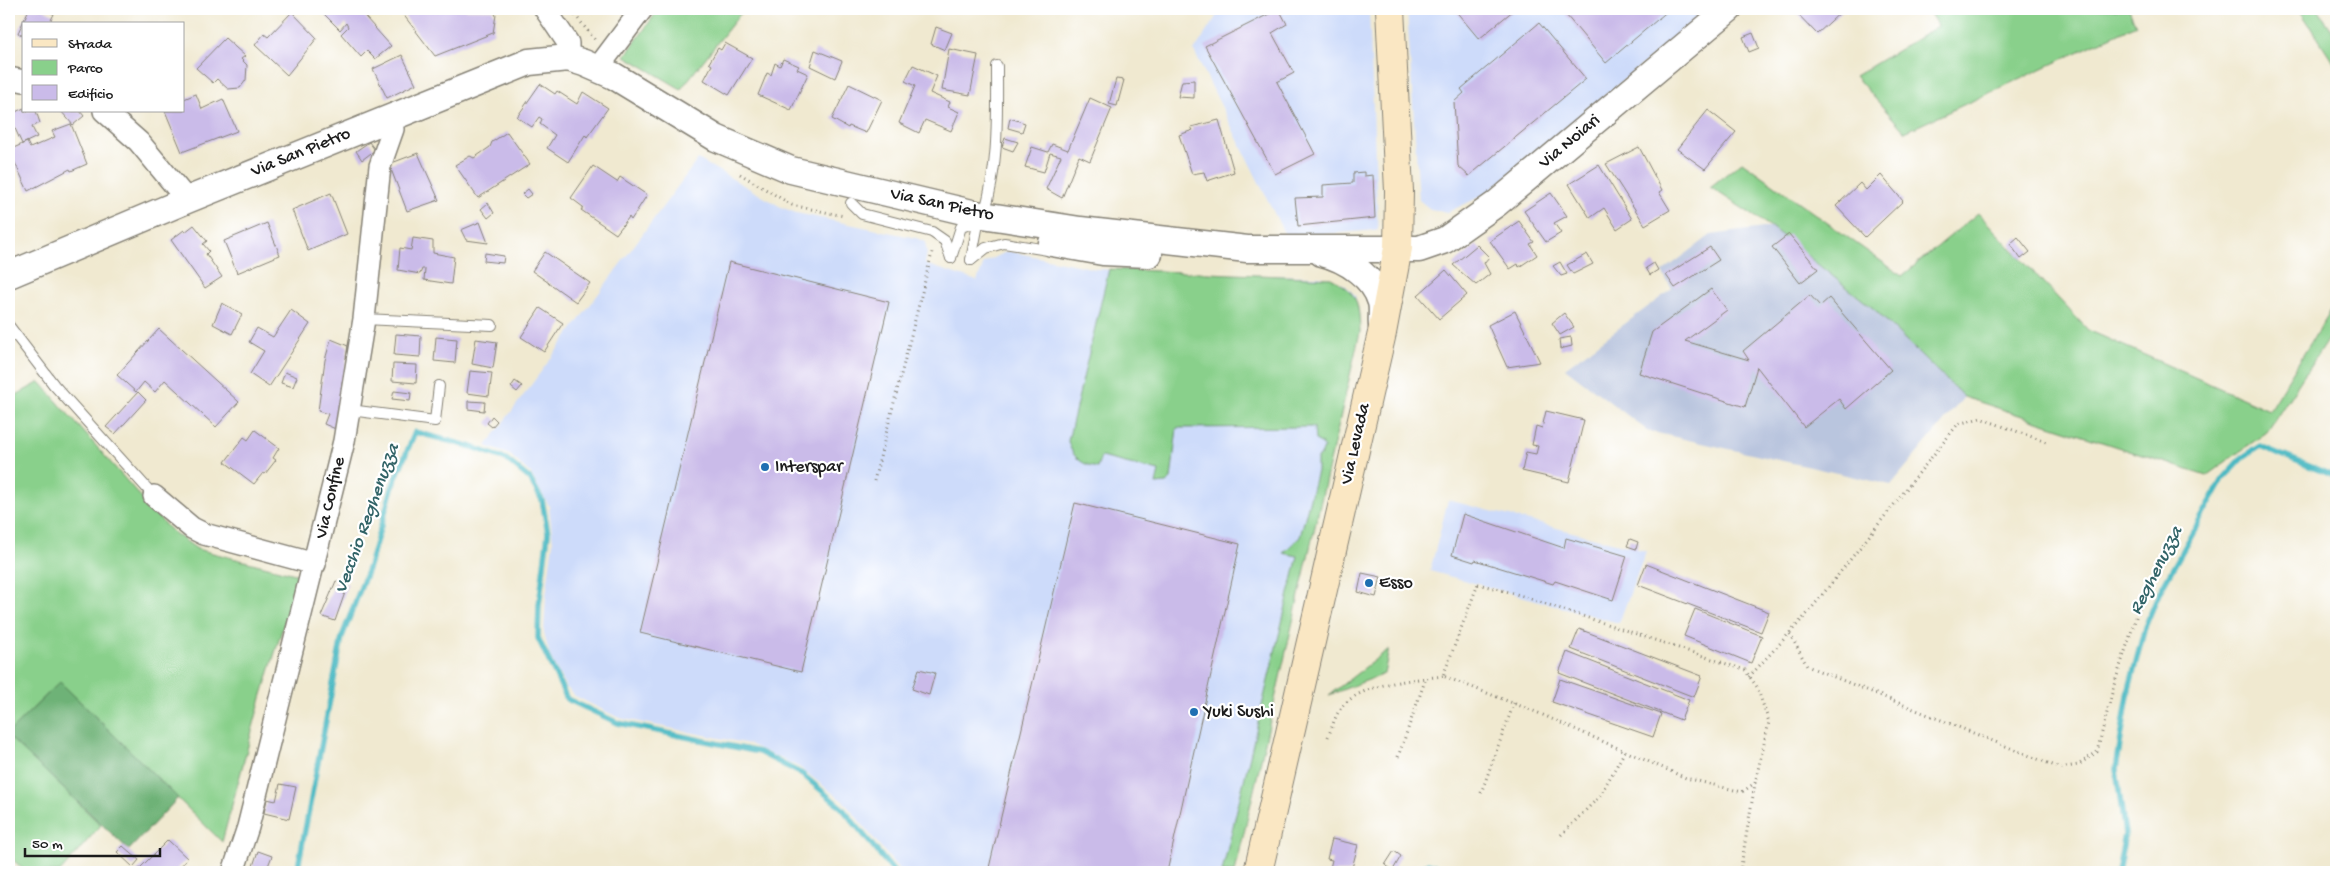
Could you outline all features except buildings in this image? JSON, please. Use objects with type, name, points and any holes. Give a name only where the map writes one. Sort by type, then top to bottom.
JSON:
[{"type":"main road","name":"Via Levada","points":[[1258,872],[1382,333],[1398,248],[1399,191],[1390,9]]},
{"type":"street","points":[[545,9],[568,43],[568,58]]},
{"type":"street","points":[[597,69],[642,9]]},
{"type":"street","name":"Via Noiari","points":[[1398,248],[1419,249],[1445,240],[1466,227],[1729,9]]},
{"type":"street","name":"Via San Pietro","points":[[9,275],[187,200],[529,62],[568,58],[614,76],[716,138],[750,163],[789,185],[858,204],[973,223],[1080,230],[1247,248],[1312,250],[1398,248]]},
{"type":"street","points":[[9,78],[22,81]]},
{"type":"street","points":[[105,112],[139,142],[187,200]]},
{"type":"street","name":"Via Confine","points":[[233,872],[248,827],[315,564],[350,410],[364,319],[380,166],[393,129],[388,118]]},
{"type":"street","points":[[973,223],[1103,252],[1187,255],[1247,248]]},
{"type":"street","name":"Via San Pietro","points":[[1312,250],[1348,263],[1374,288],[1381,302],[1382,333]]},
{"type":"street","points":[[154,496],[192,528],[204,534],[315,564]]},
{"type":"lane","points":[[946,258],[973,223],[990,193],[997,139],[997,66]]},
{"type":"lane","points":[[858,204],[862,214],[932,232],[945,241],[946,258]]},
{"type":"lane","points":[[973,223],[971,260],[986,248],[1004,243],[1090,257],[1103,252]]},
{"type":"lane","points":[[364,319],[492,325]]},
{"type":"lane","points":[[9,326],[54,385],[154,496]]},
{"type":"lane","points":[[350,410],[435,421],[439,386]]},
{"type":"path","points":[[736,171],[792,205],[858,204]]},
{"type":"path","points":[[874,481],[934,246]]},
{"type":"path","points":[[932,254],[946,258]]},
{"type":"path","points":[[1750,677],[1808,614],[1958,424],[1980,418],[2046,442]]},
{"type":"path","points":[[1443,676],[1478,584],[1513,593],[1745,670],[1757,687],[1769,722],[1755,783],[1740,872]]},
{"type":"path","points":[[1790,634],[1807,666],[2060,768],[2078,765],[2097,752],[2114,685],[2145,590]]},
{"type":"path","points":[[1328,736],[1339,711],[1351,698],[1366,690],[1443,676],[1514,703],[1686,778],[1742,792],[1755,783]]},
{"type":"path","points":[[1398,757],[1426,678]]},
{"type":"path","points":[[1481,793],[1514,703]]},
{"type":"path","points":[[1561,835],[1599,797],[1625,751]]},
{"type":"shaded area","points":[[1221,9],[1369,9],[1378,230],[1286,237],[1194,51]]},
{"type":"shaded area","points":[[1407,9],[1710,9],[1486,194],[1448,212],[1430,209],[1419,200]]},
{"type":"shaded area","points":[[698,159],[781,207],[796,213],[916,238],[925,242],[927,252],[925,264],[977,281],[984,263],[1008,251],[1096,269],[1198,274],[1318,276],[1331,278],[1345,285],[1355,295],[1359,312],[1360,332],[1235,872],[901,872],[844,802],[799,767],[749,744],[619,718],[575,696],[566,687],[550,656],[544,633],[546,596],[553,543],[549,506],[531,474],[510,455],[486,446]]},
{"type":"shaded area","points":[[1771,227],[1874,309],[1964,397],[1891,485],[1648,431],[1565,368],[1672,289],[1662,272],[1711,235]]},
{"type":"shaded area","points":[[1448,500],[1646,551],[1619,623],[1430,571]]},
{"type":"green space","points":[[659,9],[744,9],[681,89],[625,56]]},
{"type":"green space","points":[[1927,9],[2129,9],[2136,25],[1905,132],[1855,76],[1938,26]]},
{"type":"green space","points":[[2299,9],[2318,9],[2336,38],[2336,66]]},
{"type":"green space","points":[[1742,162],[1902,276],[1978,213],[2088,330],[2269,410],[2336,302],[2336,327],[2267,432],[2206,476],[1964,397],[1874,309],[1771,227],[1710,187]]},
{"type":"green space","points":[[1109,269],[1331,278],[1347,288],[1358,306],[1360,332],[1235,872],[1222,872],[1298,556],[1283,553],[1300,537],[1317,471],[1317,458],[1321,455],[1324,448],[1321,443],[1315,440],[1314,427],[1177,428],[1171,479],[1166,483],[1156,484],[1159,471],[1101,457],[1097,468],[1078,459],[1072,452],[1068,441]]},
{"type":"green space","points":[[40,382],[169,529],[197,549],[299,575],[261,698],[222,842],[60,682],[9,732],[9,399]]},
{"type":"green space","points":[[1389,649],[1384,674],[1329,695]]},
{"type":"green space","points":[[60,682],[178,798],[129,850],[11,739],[9,740],[9,732]]},
{"type":"green space","points":[[11,738],[101,825],[60,872],[26,872],[9,856],[9,740]]},
{"type":"waterway","name":"Vecchio Reghenuzza","points":[[297,872],[342,637],[369,566],[393,485],[415,432],[472,447],[506,459],[530,479],[542,500],[548,533],[539,605],[538,638],[567,699],[618,723],[759,752],[802,774],[842,808],[894,872]]},
{"type":"waterway","name":"Reghenuzza","points":[[2118,872],[2125,834],[2116,769],[2129,689],[2145,627],[2160,591],[2223,479],[2243,457],[2260,446],[2336,477]]},
{"type":"waterway","name":"Reghenuzza","points":[[1418,872],[1428,863],[1453,872]]},
{"type":"place","name":"Interspar","points":[[765,467]]},
{"type":"place","name":"Esso","points":[[1369,583]]},
{"type":"place","name":"Yuki Sushi","points":[[1194,712]]}]
